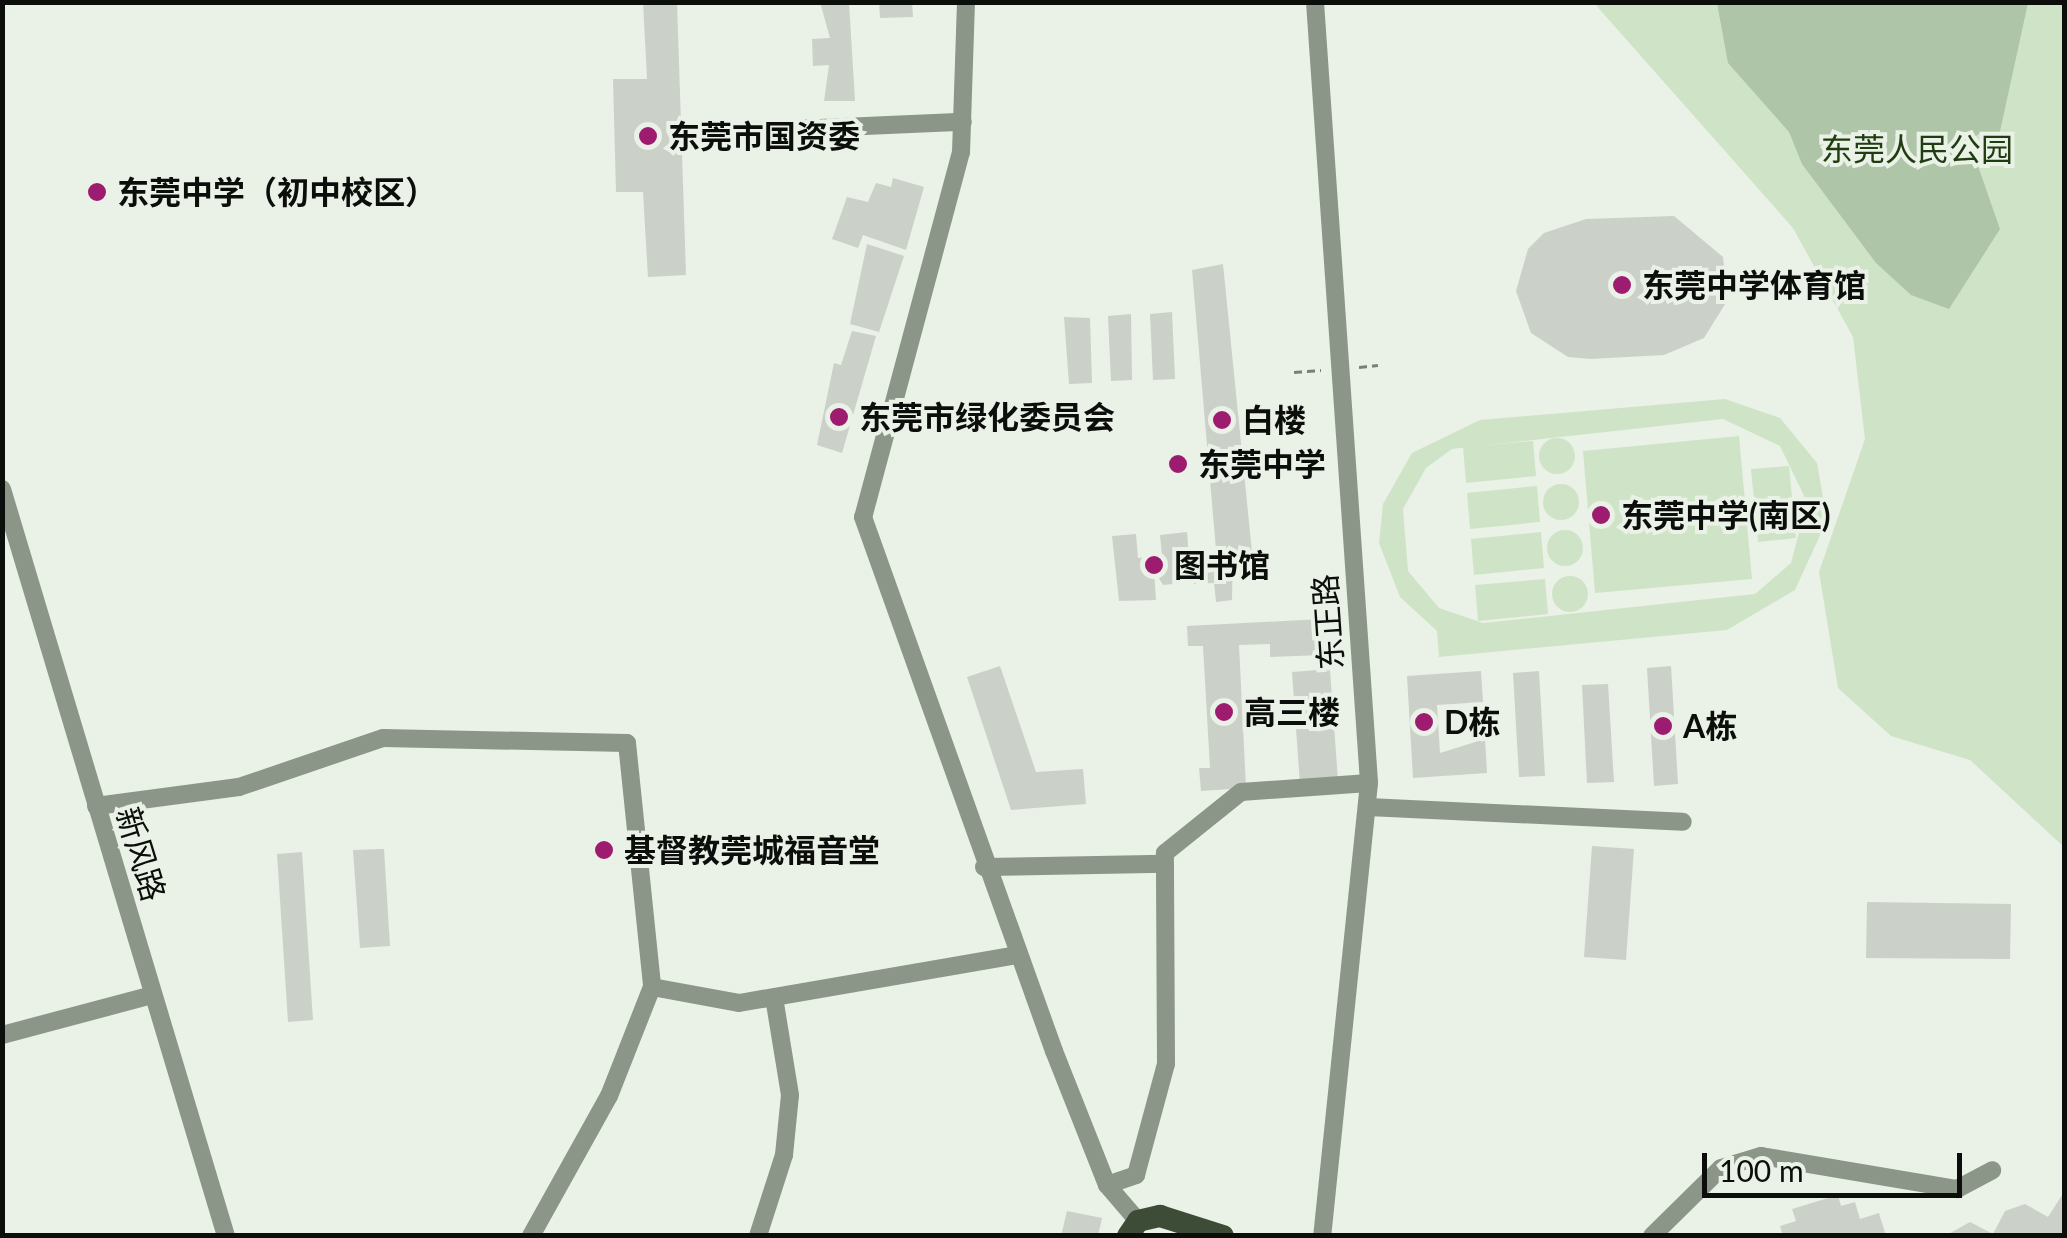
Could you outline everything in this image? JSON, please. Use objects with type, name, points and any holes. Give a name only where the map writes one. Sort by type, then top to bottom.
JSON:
[{"type":"main road","points":[[1133,1228],[1160,1216],[1224,1236]]},
{"type":"street","points":[[966,2],[963,122],[947,215],[875,445],[863,518],[984,868],[1107,1185],[1133,1228]]},
{"type":"street","name":"东正路","points":[[1315,2],[1368,783],[1322,1236]]},
{"type":"street","points":[[706,132],[963,122]]},
{"type":"street","name":"新风路","points":[[2,489],[226,1236]]},
{"type":"street","points":[[96,806],[240,786],[383,738],[627,743],[652,986],[608,1096],[531,1236]]},
{"type":"street","points":[[1107,1185],[1136,1175],[1166,1064],[1164,864],[1188,828],[1241,792],[1368,783]]},
{"type":"street","points":[[1368,807],[1683,822]]},
{"type":"street","points":[[984,868],[1164,864]]},
{"type":"street","points":[[652,986],[739,1003],[1018,955]]},
{"type":"street","points":[[2,1034],[152,995]]},
{"type":"street","points":[[758,1236],[784,1155],[790,1095],[774,997]]},
{"type":"street","points":[[1652,1236],[1721,1168],[1761,1156],[1956,1189],[1992,1170]]},
{"type":"green space","name":"东莞人民公园","points":[[1594,3],[2064,3],[2064,847],[1970,760],[1891,736],[1838,688],[1819,572],[1865,439],[1853,337],[1793,228]]},
{"type":"green space","points":[[1725,399],[1780,418],[1817,463],[1827,520],[1795,590],[1727,630],[1439,657],[1437,631],[1400,597],[1379,543],[1383,504],[1412,453],[1480,420]],"holes":[[[1723,419],[1780,446],[1807,502],[1791,563],[1755,594],[1483,623],[1439,608],[1408,571],[1403,509],[1426,468],[1452,449]]]},
{"type":"green space","points":[[1739,436],[1752,579],[1595,593],[1583,451]]},
{"type":"green space","points":[[1557,438],[1570,443],[1575,456],[1570,469],[1557,474],[1544,469],[1539,456],[1544,443]]},
{"type":"green space","points":[[1533,441],[1536,476],[1466,483],[1463,447]]},
{"type":"green space","points":[[1789,466],[1796,538],[1758,542],[1751,469]]},
{"type":"green space","points":[[1561,484],[1574,489],[1579,502],[1574,515],[1561,520],[1548,515],[1543,502],[1548,489]]},
{"type":"green space","points":[[1537,486],[1540,522],[1470,529],[1467,493]]},
{"type":"green space","points":[[1565,530],[1578,535],[1583,548],[1578,561],[1565,566],[1552,561],[1547,548],[1552,535]]},
{"type":"green space","points":[[1541,532],[1544,568],[1474,575],[1471,539]]},
{"type":"green space","points":[[1570,576],[1583,581],[1588,594],[1583,607],[1570,612],[1557,607],[1552,594],[1557,581]]},
{"type":"green space","points":[[1545,579],[1548,614],[1478,621],[1475,585]]},
{"type":"shaded area","points":[[1717,3],[2028,3],[1999,136],[1980,133],[1955,152],[1978,166],[2000,229],[1949,309],[1911,295],[1876,263],[1802,164],[1789,132],[1728,63]]},
{"type":"building","name":"东莞市国资委","points":[[643,2],[677,2],[686,275],[648,277],[643,192],[616,192],[613,79],[647,79]]},
{"type":"building","points":[[820,2],[849,2],[855,101],[824,101],[829,65],[813,66],[812,39],[830,38]]},
{"type":"building","points":[[879,2],[912,2],[913,17],[880,18]]},
{"type":"building","points":[[893,178],[924,187],[906,250],[863,235],[858,248],[832,239],[847,197],[868,202],[876,183],[891,187]]},
{"type":"building","name":"东莞中学体育馆","points":[[1674,216],[1723,257],[1727,301],[1704,338],[1664,355],[1590,359],[1568,357],[1531,333],[1516,291],[1528,249],[1544,233],[1586,219]]},
{"type":"building","points":[[867,244],[904,256],[879,332],[850,324]]},
{"type":"building","name":"白楼","points":[[1223,264],[1252,552],[1233,554],[1232,600],[1216,602],[1214,583],[1194,584],[1194,575],[1213,572],[1216,550],[1192,270]]},
{"type":"building","points":[[1172,312],[1175,379],[1153,380],[1150,314]]},
{"type":"building","points":[[1131,314],[1132,380],[1111,381],[1108,316]]},
{"type":"building","points":[[1064,317],[1090,318],[1092,383],[1069,384]]},
{"type":"building","name":"东莞市绿化委员会","points":[[852,331],[876,336],[842,453],[817,445],[834,363],[841,365]]},
{"type":"building","name":"图书馆","points":[[1187,532],[1191,582],[1163,585],[1154,570],[1156,600],[1119,601],[1112,536],[1136,534],[1138,558],[1162,556],[1160,535]]},
{"type":"building","name":"高三楼","points":[[1322,619],[1323,655],[1270,657],[1270,644],[1239,645],[1246,788],[1201,791],[1199,768],[1210,768],[1203,646],[1188,646],[1187,626]]},
{"type":"building","points":[[1000,666],[1036,772],[1083,769],[1086,804],[1011,810],[967,677]]},
{"type":"building","name":"A栋","points":[[1671,666],[1678,784],[1654,786],[1647,668]]},
{"type":"building","points":[[1330,669],[1338,781],[1300,784],[1292,672]]},
{"type":"building","name":"D栋","points":[[1481,671],[1483,702],[1437,705],[1440,753],[1485,739],[1487,773],[1413,778],[1407,676]]},
{"type":"building","points":[[1539,671],[1545,776],[1519,777],[1513,673]]},
{"type":"building","points":[[1608,684],[1614,782],[1587,783],[1582,685]]},
{"type":"building","points":[[1592,846],[1634,849],[1626,960],[1584,957]]},
{"type":"building","points":[[384,849],[390,946],[360,948],[353,850]]},
{"type":"building","points":[[302,852],[313,1020],[288,1022],[277,854]]},
{"type":"building","points":[[1867,902],[2011,904],[2010,959],[1866,958]]},
{"type":"building","points":[[2064,1192],[2064,1236],[1945,1236],[1970,1222],[1993,1234],[2005,1211],[2025,1204],[2048,1217]]},
{"type":"building","points":[[1838,1195],[1841,1206],[1855,1202],[1860,1219],[1879,1213],[1886,1236],[1783,1236],[1780,1226],[1796,1221],[1792,1209]]},
{"type":"building","points":[[1067,1211],[1102,1218],[1098,1236],[1061,1236]]},
{"type":"place","name":"东莞市国资委","points":[[648,136]]},
{"type":"place","name":"东莞中学（初中校区）","points":[[97,192]]},
{"type":"place","name":"东莞中学体育馆","points":[[1622,285]]},
{"type":"place","name":"东莞市绿化委员会","points":[[839,417]]},
{"type":"place","name":"白楼","points":[[1222,420]]},
{"type":"place","name":"东莞中学","points":[[1178,464]]},
{"type":"place","name":"东莞中学(南区)","points":[[1601,515]]},
{"type":"place","name":"图书馆","points":[[1154,565]]},
{"type":"place","name":"高三楼","points":[[1224,712]]},
{"type":"place","name":"D栋","points":[[1424,722]]},
{"type":"place","name":"A栋","points":[[1663,726]]},
{"type":"place","name":"基督教莞城福音堂","points":[[604,850]]}]
